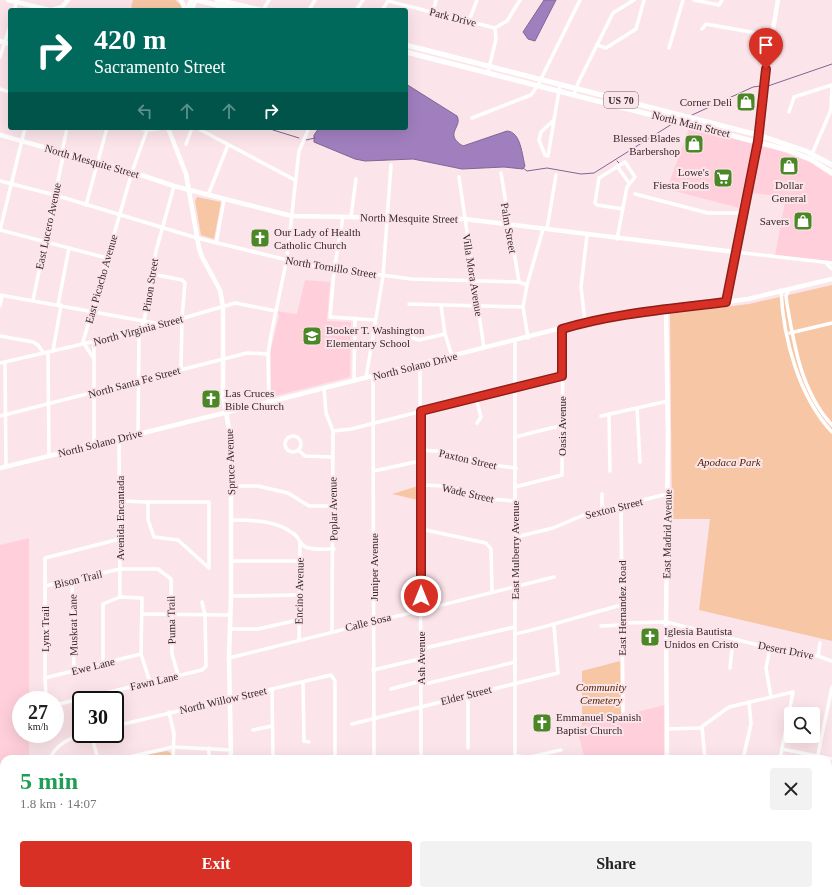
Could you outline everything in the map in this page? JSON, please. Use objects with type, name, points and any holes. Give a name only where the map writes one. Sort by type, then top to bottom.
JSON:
[{"type":"main road","points":[[196,0],[229,8]]},
{"type":"main road","points":[[217,0],[253,8]]},
{"type":"main road","name":"North Main Street","points":[[408,46],[488,69],[538,86],[559,91],[575,92],[708,122],[790,144],[812,157],[832,173]]},
{"type":"main road","name":"North Main Street","points":[[408,52],[560,85],[575,92],[758,141],[812,157],[832,165]]},
{"type":"main road","points":[[706,128],[708,122]]},
{"type":"street","points":[[8,0],[42,8]]},
{"type":"street","points":[[58,8],[62,7],[69,0]]},
{"type":"street","points":[[62,8],[69,0]]},
{"type":"street","points":[[433,12],[436,0]]},
{"type":"street","points":[[469,21],[477,0]]},
{"type":"street","points":[[488,69],[496,39],[496,28],[507,21],[520,0]]},
{"type":"street","points":[[472,118],[531,95],[538,86],[580,0]]},
{"type":"street","points":[[575,92],[613,13],[634,0]]},
{"type":"street","points":[[597,45],[606,48],[636,29],[642,0]]},
{"type":"street","points":[[668,48],[683,0]]},
{"type":"street","points":[[694,0],[719,5],[722,0]]},
{"type":"street","points":[[726,302],[758,141],[778,0]]},
{"type":"street","name":"Park Drive","points":[[388,1],[496,28]]},
{"type":"street","points":[[14,8],[16,2]]},
{"type":"street","points":[[702,29],[706,24],[773,36]]},
{"type":"street","points":[[0,57],[2,42],[8,30]]},
{"type":"street","points":[[554,120],[541,132],[539,140],[544,155],[548,156],[560,85]]},
{"type":"street","points":[[789,112],[794,97],[832,85],[831,110],[812,157]]},
{"type":"street","points":[[24,130],[0,230],[107,258]]},
{"type":"street","name":"East Lucero Avenue","points":[[32,300],[55,195],[67,130]]},
{"type":"street","points":[[86,205],[106,130]]},
{"type":"street","name":"East Picacho Avenue","points":[[84,344],[83,342],[132,172],[147,130]]},
{"type":"street","name":"Spruce Avenue","points":[[169,130],[186,174],[197,238],[202,257],[220,290],[223,307],[223,395],[230,436],[232,520],[232,596],[229,658],[231,755]]},
{"type":"street","points":[[186,144],[191,130]]},
{"type":"street","points":[[201,130],[295,180]]},
{"type":"street","points":[[269,402],[268,354],[286,260],[299,151],[308,130]]},
{"type":"street","name":"North Mesquite Street","points":[[0,135],[132,172],[224,200],[292,216],[464,219],[509,226],[545,229],[832,264]]},
{"type":"street","points":[[208,195],[228,145]]},
{"type":"street","points":[[617,238],[629,183],[635,177],[626,162],[617,166],[598,180],[596,204],[623,208]]},
{"type":"street","points":[[366,378],[375,320],[381,295],[391,165]]},
{"type":"street","points":[[617,166],[629,183]]},
{"type":"street","name":"Palm Street","points":[[501,173],[519,282]]},
{"type":"street","points":[[528,338],[523,307],[527,285],[545,229],[556,175]]},
{"type":"street","name":"Villa Mora Avenue","points":[[459,177],[484,348]]},
{"type":"street","points":[[351,217],[356,179]]},
{"type":"street","name":"North Tornillo Street","points":[[0,181],[55,195],[197,238],[286,260],[383,276],[411,279],[519,282],[527,285]]},
{"type":"street","name":"Pinon Street","points":[[138,433],[139,331],[144,321],[162,228],[174,186]]},
{"type":"street","points":[[635,194],[708,213],[743,213]]},
{"type":"street","points":[[216,243],[224,200]]},
{"type":"street","points":[[343,217],[335,268],[330,317],[375,320]]},
{"type":"street","points":[[585,322],[581,287],[587,235]]},
{"type":"street","points":[[49,456],[48,404],[50,351],[69,248]]},
{"type":"street","points":[[826,263],[832,269]]},
{"type":"street","points":[[152,274],[185,282],[182,318],[181,369]]},
{"type":"street","name":"North Solano Drive","points":[[0,468],[528,338],[585,322],[666,309],[748,299],[789,288],[832,279]]},
{"type":"street","points":[[789,288],[786,299],[792,332],[805,380],[814,400],[832,425]]},
{"type":"street","points":[[781,290],[782,310],[799,378],[810,402],[823,423],[832,432]]},
{"type":"street","points":[[0,306],[1,295],[161,324]]},
{"type":"street","name":"North Virginia Street","points":[[0,363],[139,331],[235,304],[248,304],[276,310]]},
{"type":"street","points":[[409,304],[523,307]]},
{"type":"street","points":[[441,305],[445,334],[452,356]]},
{"type":"street","name":"East Madrid Avenue","points":[[666,309],[668,401],[666,622],[667,755]]},
{"type":"street","points":[[354,318],[354,381]]},
{"type":"street","points":[[788,334],[832,324]]},
{"type":"street","name":"Oasis Avenue","points":[[515,487],[562,475],[562,329]]},
{"type":"street","points":[[413,338],[419,340],[445,334]]},
{"type":"street","points":[[0,336],[33,342],[38,344],[43,352]]},
{"type":"street","name":"East Mulberry Avenue","points":[[515,341],[515,755]]},
{"type":"street","points":[[94,342],[94,445]]},
{"type":"street","points":[[84,344],[94,359]]},
{"type":"street","name":"North Santa Fe Street","points":[[0,416],[247,353],[268,354]]},
{"type":"street","points":[[5,362],[6,466]]},
{"type":"street","name":"Ash Avenue","points":[[420,364],[421,755]]},
{"type":"street","name":"Juniper Avenue","points":[[373,376],[374,755]]},
{"type":"street","points":[[333,431],[374,423],[562,376]]},
{"type":"street","name":"Poplar Avenue","points":[[324,388],[326,413],[333,431],[332,457],[334,549],[332,631]]},
{"type":"street","points":[[476,398],[481,417],[477,423]]},
{"type":"street","points":[[810,402],[814,400]]},
{"type":"street","points":[[601,416],[668,401]]},
{"type":"street","points":[[637,408],[640,462]]},
{"type":"street","points":[[609,414],[610,471]]},
{"type":"street","points":[[515,437],[559,426],[562,427]]},
{"type":"street","points":[[293,437],[299,440],[300,446],[298,450],[292,452],[287,450],[285,442],[288,438],[293,437]]},
{"type":"street","name":"Avenida Encantada","points":[[119,439],[120,597]]},
{"type":"street","points":[[298,450],[305,456],[332,457]]},
{"type":"street","name":"Paxton Street","points":[[421,450],[448,452],[491,465],[516,468]]},
{"type":"street","points":[[374,471],[420,461]]},
{"type":"street","name":"Wade Street","points":[[421,485],[447,486],[490,499],[515,501]]},
{"type":"street","points":[[231,486],[258,486],[288,493],[309,506],[333,506]]},
{"type":"street","points":[[602,494],[602,510]]},
{"type":"street","name":"Sexton Street","points":[[516,536],[553,528],[586,514],[667,494]]},
{"type":"street","points":[[120,501],[209,502],[209,568],[178,540],[154,537],[148,520],[148,502]]},
{"type":"street","name":"East Hernandez Road","points":[[621,506],[622,711]]},
{"type":"street","points":[[232,520],[254,520],[268,522],[295,534],[300,543],[308,548],[334,549]]},
{"type":"street","points":[[421,529],[486,543],[492,549],[492,592]]},
{"type":"street","name":"Lynx Trail","points":[[46,691],[45,558],[120,539]]},
{"type":"street","name":"Encino Avenue","points":[[299,640],[298,620],[300,543]]},
{"type":"street","points":[[231,561],[299,561]]},
{"type":"street","name":"Bison Trail","points":[[46,586],[120,569],[158,569]]},
{"type":"street","name":"Puma Trail","points":[[158,569],[171,579],[172,654],[178,675]]},
{"type":"street","name":"Calle Sosa","points":[[229,658],[332,631],[554,577]]},
{"type":"street","name":"Muskrat Lane","points":[[72,580],[74,671]]},
{"type":"street","points":[[232,596],[299,595]]},
{"type":"street","points":[[103,664],[103,604],[120,597],[142,598],[141,654],[150,682]]},
{"type":"street","points":[[202,602],[205,615]]},
{"type":"street","points":[[515,634],[554,626],[573,618],[622,605]]},
{"type":"street","points":[[142,614],[230,615]]},
{"type":"street","name":"Fawn Lane","points":[[64,703],[202,670],[206,666],[205,615]]},
{"type":"street","points":[[230,629],[258,629],[298,620]]},
{"type":"street","name":"Desert Drive","points":[[601,626],[666,622],[770,648],[818,656],[832,661]]},
{"type":"street","name":"Elder Street","points":[[352,724],[558,673],[554,626]]},
{"type":"street","points":[[421,649],[515,627]]},
{"type":"street","points":[[730,668],[733,639]]},
{"type":"street","points":[[818,656],[820,643]]},
{"type":"street","points":[[770,648],[766,668],[771,697]]},
{"type":"street","name":"Ewe Lane","points":[[45,678],[141,654]]},
{"type":"street","points":[[373,670],[420,659]]},
{"type":"street","points":[[391,689],[514,662]]},
{"type":"street","name":"North Willow Street","points":[[124,724],[331,675],[335,681],[335,755]]},
{"type":"street","points":[[303,682],[304,741],[309,742]]},
{"type":"street","points":[[817,755],[832,687]]},
{"type":"street","points":[[272,689],[273,755]]},
{"type":"street","points":[[667,729],[702,727],[723,710],[749,702],[793,692],[781,755]]},
{"type":"street","points":[[468,695],[468,748]]},
{"type":"street","points":[[744,755],[751,724],[749,702]]},
{"type":"street","points":[[169,712],[174,734],[173,755]]},
{"type":"street","points":[[826,713],[832,714]]},
{"type":"street","points":[[253,730],[272,726]]},
{"type":"street","points":[[702,727],[705,755]]},
{"type":"street","points":[[52,755],[54,751],[72,737]]},
{"type":"street","points":[[94,743],[97,755]]},
{"type":"street","points":[[143,755],[173,747],[231,750]]},
{"type":"street","points":[[209,748],[209,755]]},
{"type":"street","points":[[782,749],[808,755]]},
{"type":"street","points":[[539,755],[561,750]]},
{"type":"shaded area","points":[[544,0],[556,0],[535,41],[528,39],[523,32]]},
{"type":"shaded area","points":[[408,85],[457,116],[458,124],[454,138],[463,146],[507,131],[512,132],[520,145],[525,166],[523,169],[504,167],[462,169],[413,159],[365,161],[355,159],[314,142],[314,135],[318,130],[408,130]]},
{"type":"shaded area","points":[[690,125],[753,142],[739,208],[667,189]]},
{"type":"shaded area","points":[[763,145],[808,161],[832,177],[832,262],[775,255],[786,197],[751,193],[760,146]]},
{"type":"shaded area","name":"Booker T. Washington Elementary School","points":[[305,280],[330,282],[327,321],[351,322],[350,377],[271,397],[271,349],[279,316],[277,311],[297,314]]},
{"type":"shaded area","points":[[29,538],[29,691],[12,691],[12,743],[29,743],[29,755],[0,755],[0,545]]},
{"type":"shaded area","points":[[665,705],[664,755],[584,755],[576,727]]},
{"type":"green space","points":[[133,0],[175,0],[180,4],[181,8],[133,8],[131,7]]},
{"type":"green space","points":[[197,197],[221,202],[214,239],[201,235],[195,201]]},
{"type":"green space","name":"Apodaca Park","points":[[832,285],[832,641],[699,610],[710,519],[672,519],[670,314],[749,304]]},
{"type":"green space","points":[[418,486],[418,500],[392,494]]},
{"type":"green space","name":"Community Cemetery","points":[[620,661],[621,716],[582,725],[582,671]]},
{"type":"green space","points":[[167,751],[171,753],[171,755],[146,755]]},
{"type":"waterway","points":[[768,86],[832,64]]},
{"type":"waterway","points":[[692,115],[753,87],[761,86]]},
{"type":"waterway","points":[[523,168],[527,171],[547,168],[581,174],[594,173],[672,124]]},
{"type":"waterway","points":[[273,130],[299,138]]},
{"type":"waterway","points":[[306,140],[315,138]]},
{"type":"place","name":"Corner Deli","points":[[746,102]]},
{"type":"place","name":"Blessed Blades Barbershop","points":[[694,144]]},
{"type":"place","name":"Dollar General","points":[[789,166]]},
{"type":"place","name":"Lowe's Fiesta Foods","points":[[723,178]]},
{"type":"place","name":"Savers","points":[[803,221]]},
{"type":"place","name":"Our Lady of Health Catholic Church","points":[[260,238]]},
{"type":"place","name":"Booker T. Washington Elementary School","points":[[312,336]]},
{"type":"place","name":"Las Cruces Bible Church","points":[[211,399]]},
{"type":"place","name":"Iglesia Bautista Unidos en Cristo","points":[[650,637]]},
{"type":"place","name":"Emmanuel Spanish Baptist Church","points":[[542,723]]},
{"type":"route","points":[[421,596],[421,411],[562,376],[562,329],[585,322],[666,309],[726,302],[758,141],[766,69]]}]
